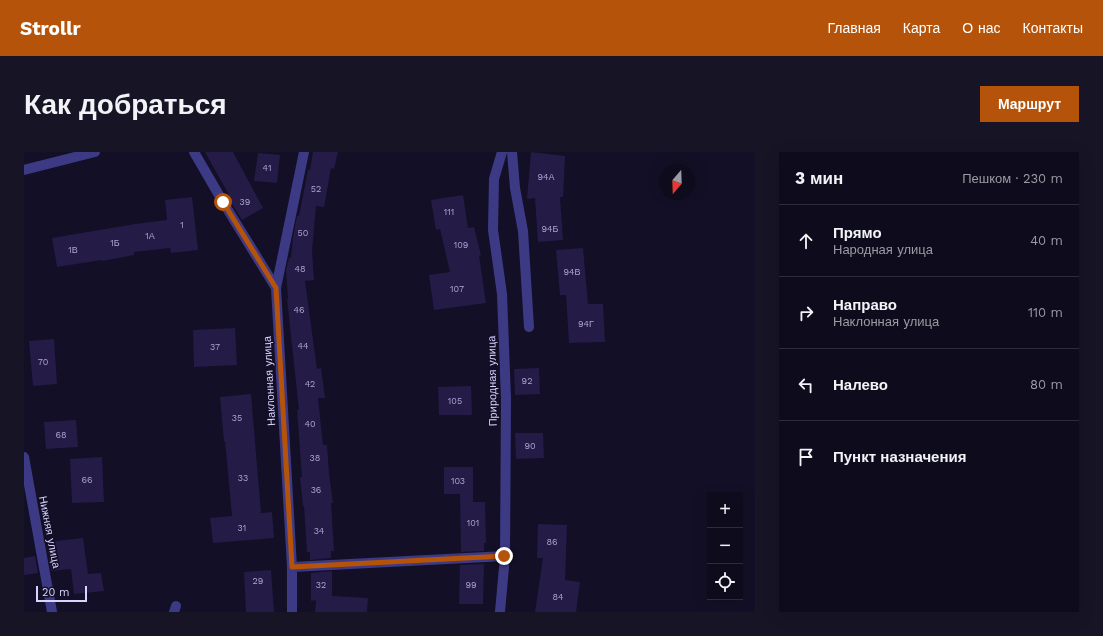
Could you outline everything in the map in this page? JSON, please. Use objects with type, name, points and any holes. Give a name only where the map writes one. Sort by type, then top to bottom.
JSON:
[{"type":"street","points":[[24,170],[94,152]]},
{"type":"street","points":[[194,152],[276,288]]},
{"type":"street","name":"Наклонная улица","points":[[292,612],[292,567],[276,288],[304,152]]},
{"type":"street","name":"Природная улица","points":[[500,612],[504,556],[506,399],[502,294],[493,230],[494,179],[502,152]]},
{"type":"street","points":[[512,152],[515,188],[523,231],[529,327]]},
{"type":"street","name":"Нижняя улица","points":[[24,457],[52,612]]},
{"type":"street","points":[[292,567],[504,556]]},
{"type":"building","points":[[205,152],[233,152],[263,208],[242,220],[227,196],[229,195]]},
{"type":"building","points":[[313,152],[338,152],[334,169],[331,168],[324,207],[316,206],[312,251],[314,280],[305,281],[317,369],[321,368],[325,398],[318,398],[323,445],[327,445],[333,503],[331,503],[334,551],[331,551],[331,558],[310,560],[310,552],[307,552],[304,506],[300,477],[302,477],[297,410],[299,410],[287,299],[286,270],[289,258],[291,258],[297,216],[299,216]]},
{"type":"building","points":[[531,152],[565,156],[563,197],[560,197],[563,240],[538,242],[535,198],[527,199]]},
{"type":"building","points":[[258,153],[280,155],[277,183],[254,181]]},
{"type":"building","points":[[463,195],[468,228],[474,227],[481,255],[479,256],[486,303],[434,310],[429,275],[450,272],[440,229],[436,230],[431,200]]},
{"type":"building","points":[[192,197],[198,250],[171,253],[170,248],[134,252],[134,255],[57,267],[52,238],[167,220],[165,200]]},
{"type":"building","points":[[583,248],[588,304],[603,304],[605,342],[569,343],[566,295],[560,295],[556,250]]},
{"type":"building","points":[[235,328],[237,365],[194,367],[193,330]]},
{"type":"building","points":[[54,339],[57,384],[33,386],[29,341]]},
{"type":"building","points":[[539,368],[540,394],[515,395],[514,369]]},
{"type":"building","points":[[471,386],[472,415],[439,415],[438,387]]},
{"type":"building","points":[[251,394],[261,513],[272,512],[274,538],[213,543],[210,518],[232,516],[220,397]]},
{"type":"building","points":[[76,420],[78,447],[46,449],[44,422]]},
{"type":"building","points":[[515,433],[543,433],[544,458],[516,459]]},
{"type":"building","points":[[102,457],[104,502],[72,503],[70,459]]},
{"type":"building","points":[[444,467],[473,467],[473,502],[485,502],[486,543],[484,543],[484,551],[461,552],[460,494],[444,494]]},
{"type":"building","points":[[538,524],[567,525],[565,580],[580,582],[576,612],[535,612],[543,558],[537,558]]},
{"type":"building","points":[[83,538],[88,574],[101,573],[104,591],[74,594],[71,569],[51,571],[47,542]]},
{"type":"building","points":[[35,556],[38,573],[24,575],[24,558]]},
{"type":"building","points":[[484,564],[483,604],[459,604],[460,565]]},
{"type":"building","points":[[271,570],[274,612],[246,612],[244,572]]},
{"type":"building","points":[[332,571],[332,596],[368,598],[367,612],[315,612],[316,600],[311,601],[311,573]]},
{"type":"route","points":[[223,202],[276,288],[292,567],[504,556]]}]
